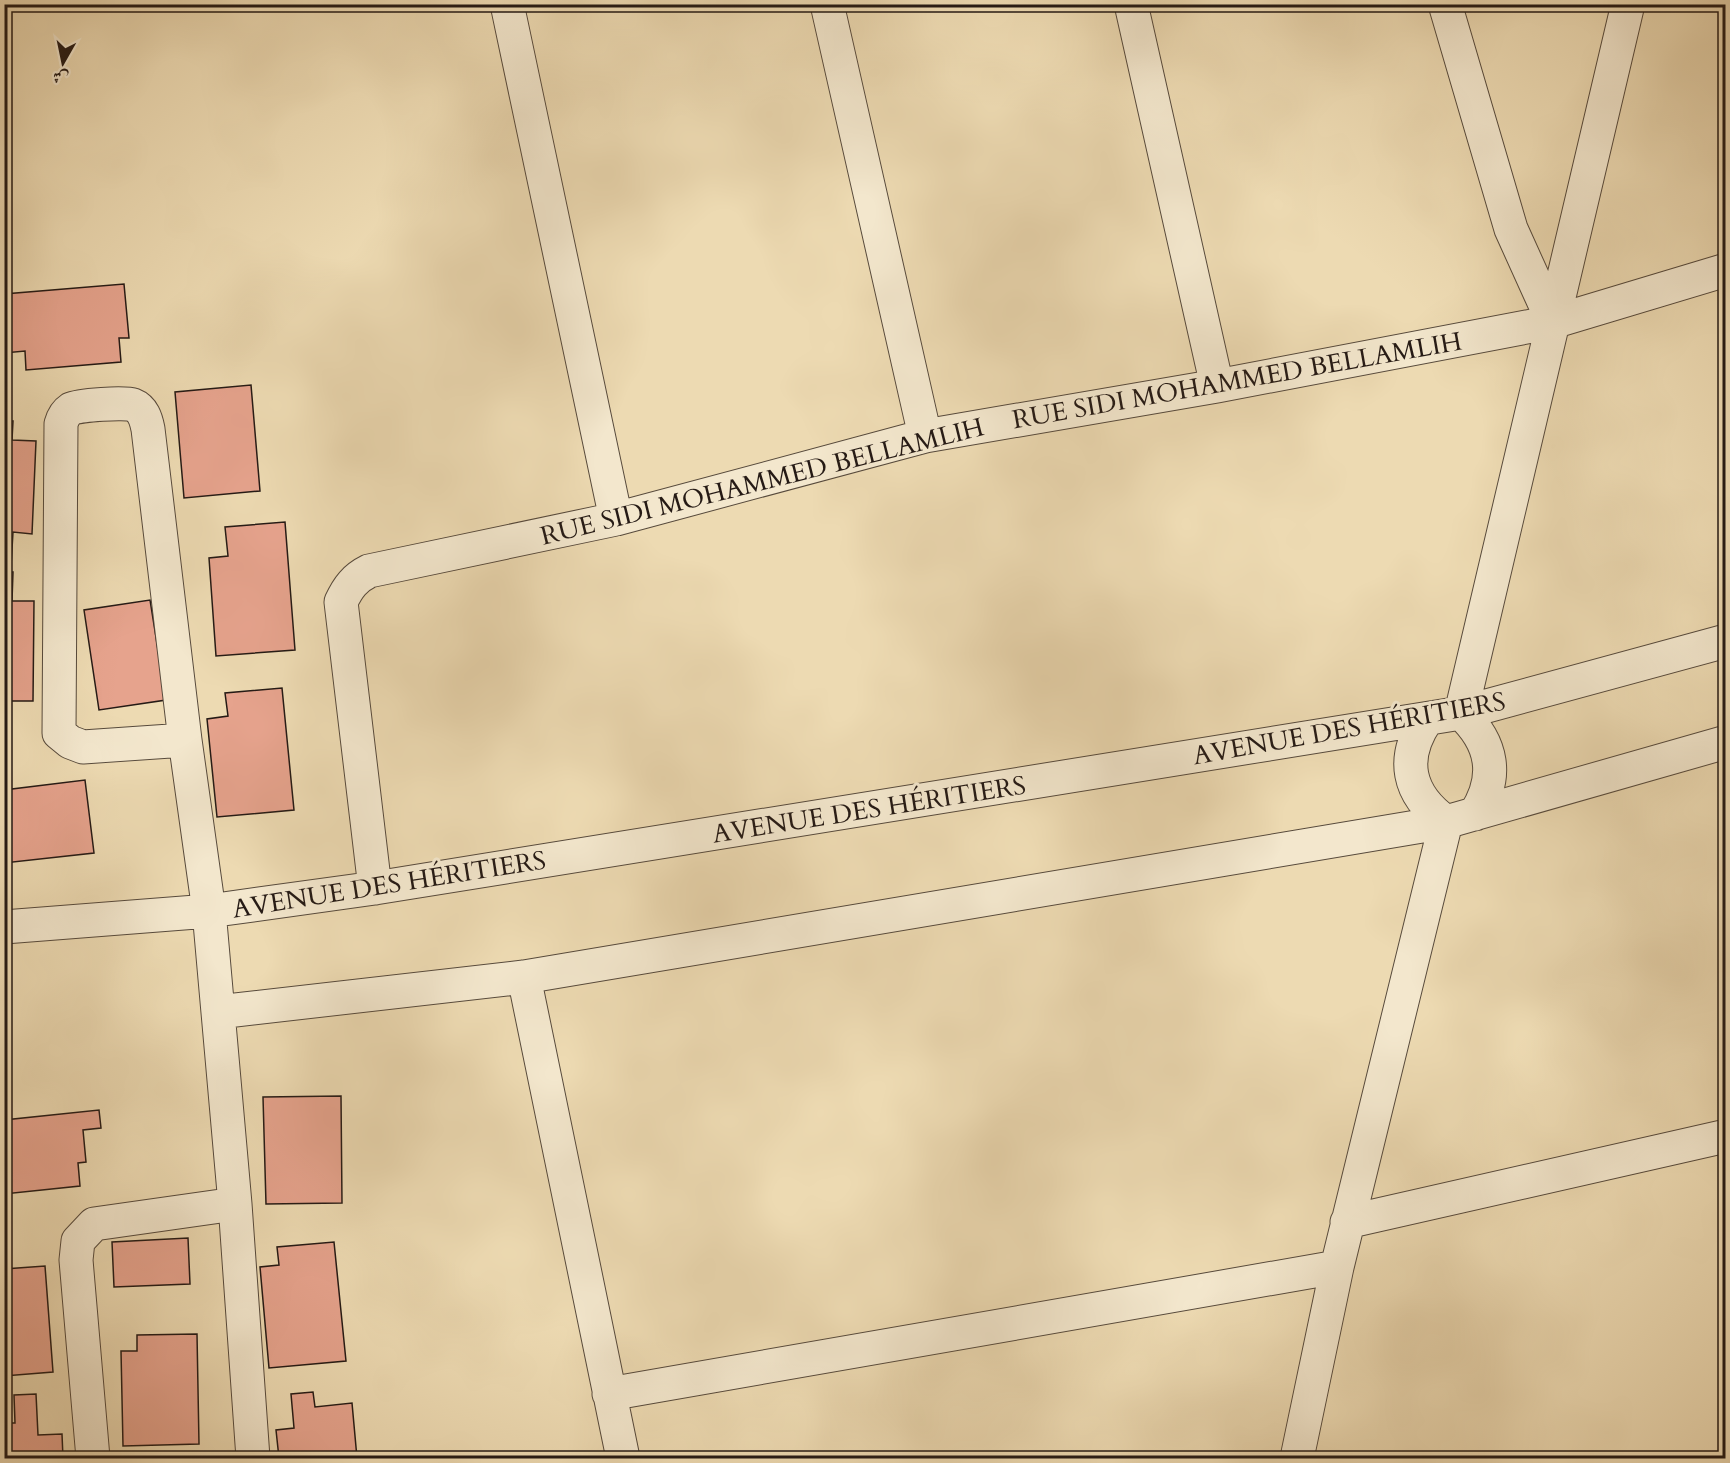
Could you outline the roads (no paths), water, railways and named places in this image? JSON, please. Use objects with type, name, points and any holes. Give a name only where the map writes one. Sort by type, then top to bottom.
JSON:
[{"type":"street","points":[[507,4],[616,519]]},
{"type":"street","points":[[827,4],[925,436]]},
{"type":"street","points":[[1131,4],[1217,386]]},
{"type":"street","points":[[1445,4],[1511,229],[1554,322]]},
{"type":"street","points":[[1297,1458],[1347,1222],[1460,818],[1484,800],[1489,784],[1488,752],[1473,724],[1461,713],[1628,4]]},
{"type":"street","name":"RUE SIDI MOHAMMED BELLAMLIH","points":[[375,888],[341,602],[356,578],[369,571],[616,519],[925,436],[1217,386],[1554,322],[1725,270]]},
{"type":"street","points":[[185,740],[83,747],[70,742],[59,733],[61,424],[68,410],[78,406],[132,404],[146,419],[185,740],[209,911],[235,1204],[253,1458]]},
{"type":"street","name":"AVENUE DES HÉRITIERS","points":[[4,927],[209,911],[375,888],[1461,713],[1725,641]]},
{"type":"street","points":[[1427,718],[1417,733],[1412,750],[1410,767],[1413,783],[1421,799],[1432,812],[1460,818]]},
{"type":"street","points":[[218,1012],[524,977],[1460,818],[1725,742]]},
{"type":"street","points":[[524,977],[623,1458]]},
{"type":"street","points":[[1347,1222],[1725,1136]]},
{"type":"street","points":[[93,1458],[76,1260],[78,1241],[94,1224],[235,1204]]},
{"type":"street","points":[[609,1394],[1337,1267]]}]
